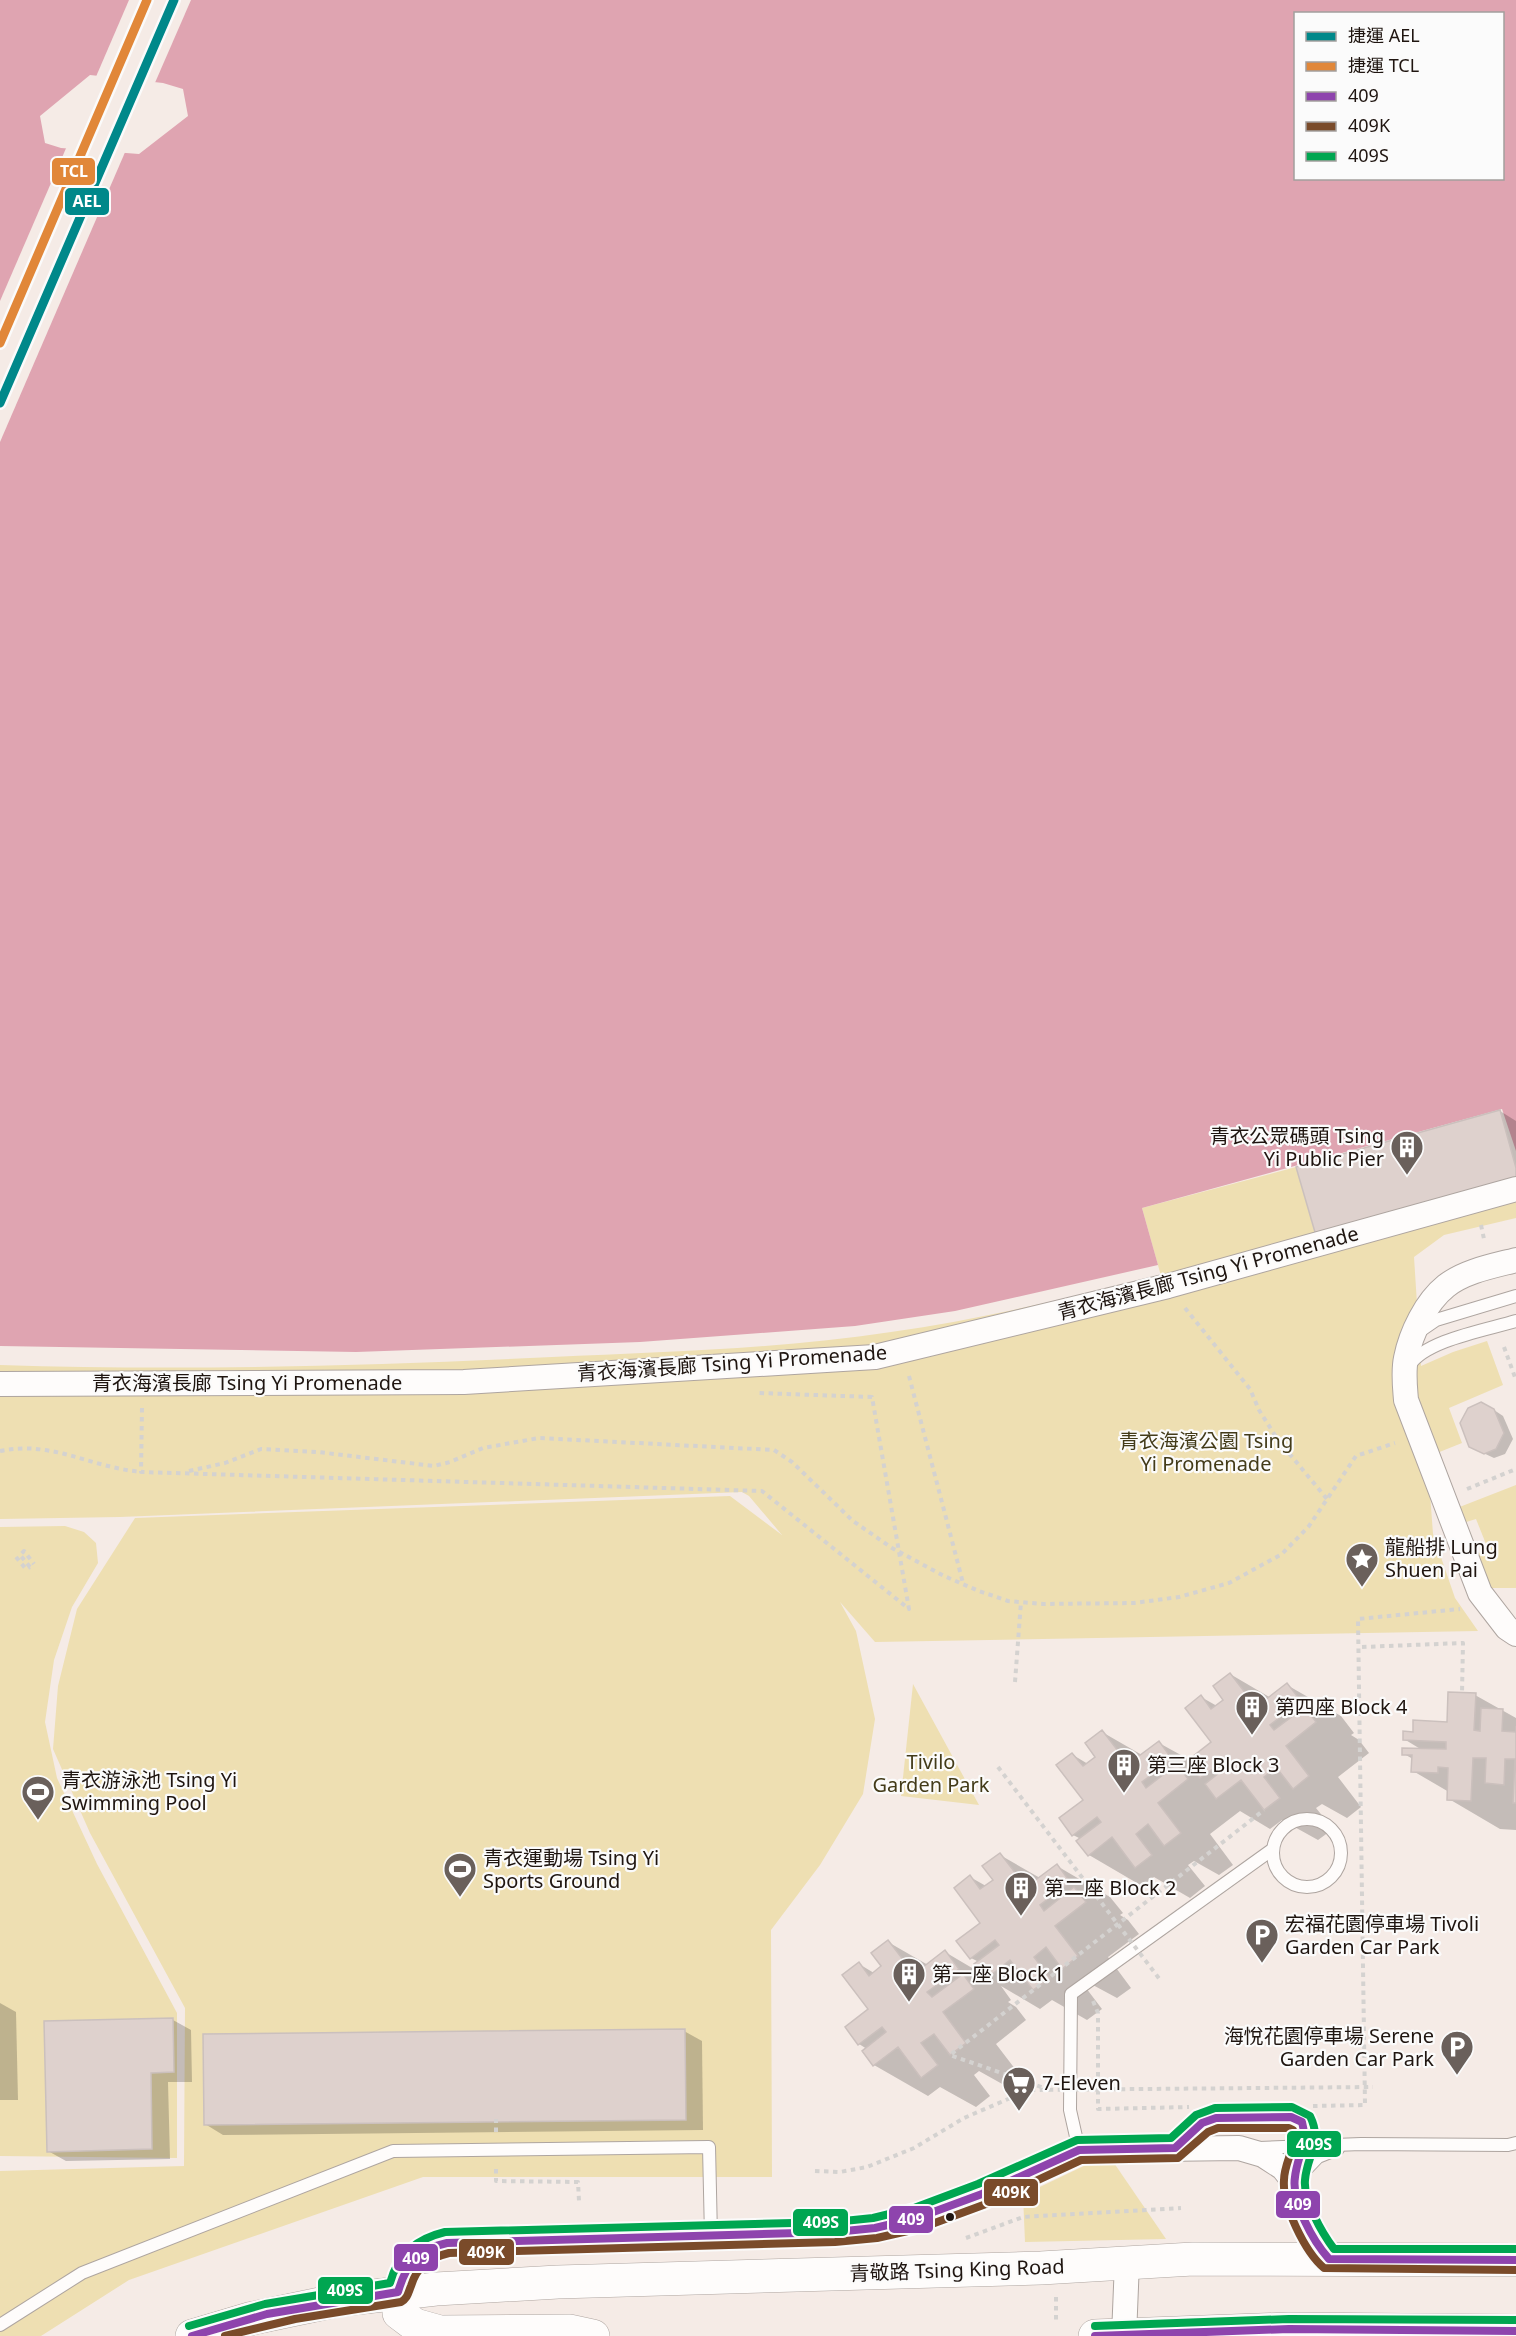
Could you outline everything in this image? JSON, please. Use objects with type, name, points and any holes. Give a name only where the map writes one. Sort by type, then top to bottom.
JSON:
[{"type":"main road","name":"青敬路 Tsing King Road","points":[[192,2336],[249,2319],[339,2300],[398,2292],[558,2282],[1048,2268],[1193,2259],[1516,2260]]},
{"type":"main road","points":[[398,2292],[399,2313],[415,2325],[440,2332],[570,2331],[592,2336]]},
{"type":"main road","points":[[1115,2336],[1289,2330],[1516,2331]]},
{"type":"street","name":"青衣海濱長廊 Tsing Yi Promenade","points":[[0,1384],[464,1382],[874,1357],[1168,1286],[1516,1189]]},
{"type":"street","points":[[1516,1260],[1468,1274],[1447,1285],[1431,1301],[1413,1338],[1406,1359],[1404,1381],[1406,1400],[1480,1593],[1507,1628],[1516,1634]]},
{"type":"street","points":[[398,2292],[402,2275],[412,2260],[423,2250],[437,2243],[836,2232],[875,2228],[917,2218],[982,2194],[1079,2150],[1239,2148],[1263,2155],[1283,2168],[1294,2182],[1306,2222],[1320,2251],[1329,2259]]},
{"type":"street","points":[[1115,2336],[1127,2262]]},
{"type":"lane","points":[[1413,1338],[1436,1320],[1516,1296]]},
{"type":"lane","points":[[1404,1381],[1410,1363],[1424,1352],[1443,1343],[1516,1321]]},
{"type":"lane","points":[[1079,2150],[1070,2110],[1071,1994],[1273,1849],[1282,1829],[1291,1822],[1311,1818],[1322,1821],[1338,1837],[1341,1860],[1337,1871],[1329,1880],[1307,1887],[1286,1880],[1278,1871],[1273,1849]]},
{"type":"lane","points":[[1175,2148],[1202,2123],[1216,2118],[1291,2117],[1302,2122],[1307,2134],[1294,2182]]},
{"type":"lane","points":[[1239,2148],[1508,2145],[1516,2143]]},
{"type":"lane","points":[[1294,2182],[1318,2157],[1351,2145]]},
{"type":"lane","points":[[0,2325],[82,2273],[393,2151],[709,2147],[711,2236]]},
{"type":"path","points":[[1168,1286],[1250,1389],[1259,1410],[1278,1440],[1327,1499]]},
{"type":"path","points":[[1504,1347],[1516,1380]]},
{"type":"path","points":[[902,1349],[963,1584]]},
{"type":"path","points":[[0,1451],[50,1449],[105,1466],[141,1472],[762,1491],[909,1609],[872,1397]]},
{"type":"path","points":[[130,1408],[142,1408],[141,1472]]},
{"type":"path","points":[[170,1473],[194,1471],[261,1449],[318,1452],[434,1466],[483,1448],[539,1438],[774,1450],[792,1462],[853,1521],[899,1552],[963,1584],[1008,1601],[1043,1604],[1134,1603],[1179,1597],[1229,1583],[1282,1554],[1309,1526],[1356,1456],[1396,1443]]},
{"type":"path","points":[[1444,1498],[1516,1469]]},
{"type":"path","points":[[16,1557],[26,1569],[30,1567],[20,1555],[24,1551],[34,1564]]},
{"type":"path","points":[[1015,1682],[1021,1602]]},
{"type":"path","points":[[1307,2106],[1365,2105],[1358,1619],[1470,1608]]},
{"type":"path","points":[[1362,1647],[1463,1643],[1462,1693]]},
{"type":"path","points":[[998,1767],[1161,1981]]},
{"type":"path","points":[[1085,1984],[1098,2013],[1098,2109],[1191,2108]]},
{"type":"path","points":[[815,2171],[840,2172],[867,2167],[914,2148],[964,2118],[1029,2090],[1373,2087]]},
{"type":"path","points":[[957,2238],[966,2238],[1023,2217],[1181,2208]]},
{"type":"path","points":[[1055,2292],[1056,2324]]},
{"type":"green space","name":"青衣海濱公園 Tsing Yi Promenade","points":[[1296,1167],[1317,1239],[1516,1183],[1516,1218],[1444,1235],[1414,1257],[1421,1366],[1487,1341],[1503,1385],[1449,1408],[1462,1443],[1437,1453],[1425,1424],[1433,1534],[1455,1598],[1478,1631],[875,1642],[840,1602],[856,1631],[875,1719],[863,1794],[820,1865],[771,1930],[772,2177],[423,2177],[129,2280],[41,2336],[0,2336],[0,2171],[184,2166],[185,2008],[90,1833],[53,1749],[58,1686],[77,1609],[135,1518],[730,1496],[782,1535],[749,1496],[742,1492],[120,1517],[0,1519],[0,1365],[276,1367],[414,1363],[722,1349],[849,1338],[925,1327],[1060,1300],[1161,1276],[1142,1208]]},
{"type":"green space","points":[[1516,1485],[1516,1588],[1488,1588],[1475,1555],[1488,1549],[1476,1519],[1463,1523],[1457,1508]]},
{"type":"green space","name":"青衣游泳池 Tsing Yi Swimming Pool","points":[[65,1526],[84,1532],[96,1543],[98,1563],[72,1607],[54,1660],[45,1722],[57,1778],[97,1864],[177,2013],[177,2158],[0,2156],[0,1527]]},
{"type":"green space","name":"Tivilo Garden Park","points":[[913,1684],[979,1805],[901,1796]]},
{"type":"green space","points":[[1090,2163],[1114,2163],[1166,2239],[1025,2242],[1023,2195]]},
{"type":"shaded area","points":[[0,0],[1516,0],[1516,1151],[1502,1109],[1142,1208],[1158,1265],[955,1311],[855,1326],[640,1342],[356,1352],[0,1346]],"holes":[[[90,75],[163,83],[183,89],[188,116],[139,154],[61,148],[45,143],[40,116]]]},
{"type":"pier","points":[[129,0],[191,0],[154,85],[95,79]]},
{"type":"pier","points":[[67,146],[126,150],[0,442],[0,301]]},
{"type":"building","name":"青衣公眾碼頭 Tsing Yi Public Pier","points":[[1500,1110],[1516,1168],[1516,1183],[1317,1239],[1296,1167]]},
{"type":"building","points":[[1481,1402],[1494,1409],[1504,1433],[1496,1449],[1484,1454],[1469,1447],[1460,1423],[1468,1408]]},
{"type":"building","name":"第四座 Block 4","points":[[1230,1673],[1256,1707],[1287,1683],[1301,1701],[1270,1725],[1274,1730],[1305,1707],[1316,1722],[1286,1746],[1309,1776],[1293,1789],[1276,1767],[1264,1777],[1280,1798],[1264,1810],[1241,1780],[1216,1799],[1205,1784],[1229,1765],[1225,1760],[1200,1778],[1187,1761],[1211,1742],[1185,1708],[1201,1695],[1211,1709],[1223,1700],[1213,1686]]},
{"type":"building","points":[[1448,1692],[1476,1693],[1474,1730],[1480,1731],[1481,1708],[1503,1709],[1502,1731],[1516,1732],[1516,1803],[1513,1803],[1515,1759],[1505,1759],[1504,1785],[1485,1783],[1486,1758],[1473,1758],[1471,1801],[1447,1800],[1448,1768],[1438,1767],[1438,1773],[1411,1772],[1412,1755],[1402,1755],[1402,1748],[1446,1749],[1446,1742],[1403,1740],[1403,1731],[1413,1732],[1413,1720],[1447,1722]]},
{"type":"building","name":"第三座 Block 3","points":[[1102,1730],[1128,1764],[1159,1741],[1172,1759],[1142,1782],[1146,1788],[1177,1764],[1188,1779],[1158,1803],[1181,1833],[1164,1846],[1148,1824],[1136,1834],[1152,1855],[1135,1868],[1112,1837],[1088,1856],[1076,1841],[1101,1822],[1097,1817],[1072,1836],[1059,1818],[1083,1800],[1056,1765],[1072,1753],[1083,1766],[1095,1757],[1085,1743]]},
{"type":"building","name":"第二座 Block 2","points":[[1000,1853],[1026,1887],[1057,1864],[1070,1882],[1040,1905],[1044,1911],[1074,1887],[1086,1902],[1055,1926],[1078,1956],[1062,1969],[1046,1947],[1034,1957],[1050,1978],[1033,1990],[1010,1960],[986,1979],[974,1964],[999,1945],[995,1940],[970,1959],[956,1941],[980,1923],[954,1888],[970,1875],[980,1889],[993,1880],[982,1866]]},
{"type":"building","name":"第一座 Block 1","points":[[888,1940],[914,1974],[945,1950],[959,1969],[927,1992],[932,1997],[963,1974],[974,1989],[943,2012],[966,2043],[950,2055],[934,2034],[921,2043],[938,2065],[921,2078],[898,2047],[873,2066],[862,2051],[886,2032],[882,2027],[858,2045],[845,2027],[868,2009],[842,1975],[859,1962],[869,1976],[881,1966],[871,1953]]},
{"type":"building","points":[[173,2018],[174,2072],[151,2073],[152,2149],[47,2152],[44,2021]]},
{"type":"building","points":[[685,2029],[686,2120],[204,2125],[203,2034]]},
{"type":"metro line","name":"TCL","points":[[0,343],[147,0]]},
{"type":"metro line","name":"AEL","points":[[0,403],[174,0]]},
{"type":"transit line","name":"409S","points":[[189,2326],[265,2304],[390,2283],[398,2264],[410,2249],[425,2239],[445,2232],[834,2222],[873,2218],[914,2208],[978,2184],[1077,2140],[1171,2138],[1196,2115],[1215,2108],[1292,2107],[1310,2116],[1314,2125],[1315,2141],[1306,2171],[1305,2188],[1314,2216],[1334,2249],[1516,2249]]},
{"type":"transit line","name":"409","points":[[192,2336],[267,2314],[398,2292],[405,2273],[415,2259],[428,2249],[447,2243],[835,2232],[875,2228],[917,2218],[982,2194],[1079,2150],[1175,2148],[1202,2123],[1216,2118],[1291,2117],[1302,2122],[1304,2137],[1295,2177],[1296,2198],[1304,2221],[1329,2259],[1516,2260]]},
{"type":"transit line","name":"409K","points":[[225,2336],[295,2319],[401,2302],[406,2297],[420,2268],[435,2257],[449,2253],[835,2242],[877,2238],[921,2228],[986,2204],[1081,2160],[1178,2158],[1208,2132],[1218,2128],[1289,2128],[1293,2130],[1294,2136],[1285,2173],[1284,2190],[1291,2215],[1302,2240],[1324,2268],[1516,2270]]},
{"type":"transit line","name":"409S","points":[[1095,2326],[1289,2319],[1516,2320]]},
{"type":"transit line","name":"409","points":[[1095,2336],[1289,2329],[1516,2331]]},
{"type":"place","name":"青衣公眾碼頭 Tsing Yi Public Pier","points":[[1407,1176]]},
{"type":"place","name":"龍船排 Lung Shuen Pai","points":[[1362,1588]]},
{"type":"place","name":"第四座 Block 4","points":[[1252,1736]]},
{"type":"place","name":"第三座 Block 3","points":[[1124,1794]]},
{"type":"place","name":"青衣游泳池 Tsing Yi Swimming Pool","points":[[38,1821]]},
{"type":"place","name":"青衣運動場 Tsing Yi Sports Ground","points":[[460,1898]]},
{"type":"place","name":"第二座 Block 2","points":[[1021,1917]]},
{"type":"place","name":"宏福花園停車場 Tivoli Garden Car Park","points":[[1262,1964]]},
{"type":"place","name":"第一座 Block 1","points":[[909,2003]]},
{"type":"place","name":"海悅花園停車場 Serene Garden Car Park","points":[[1457,2076]]},
{"type":"place","name":"7-Eleven","points":[[1019,2112]]}]
